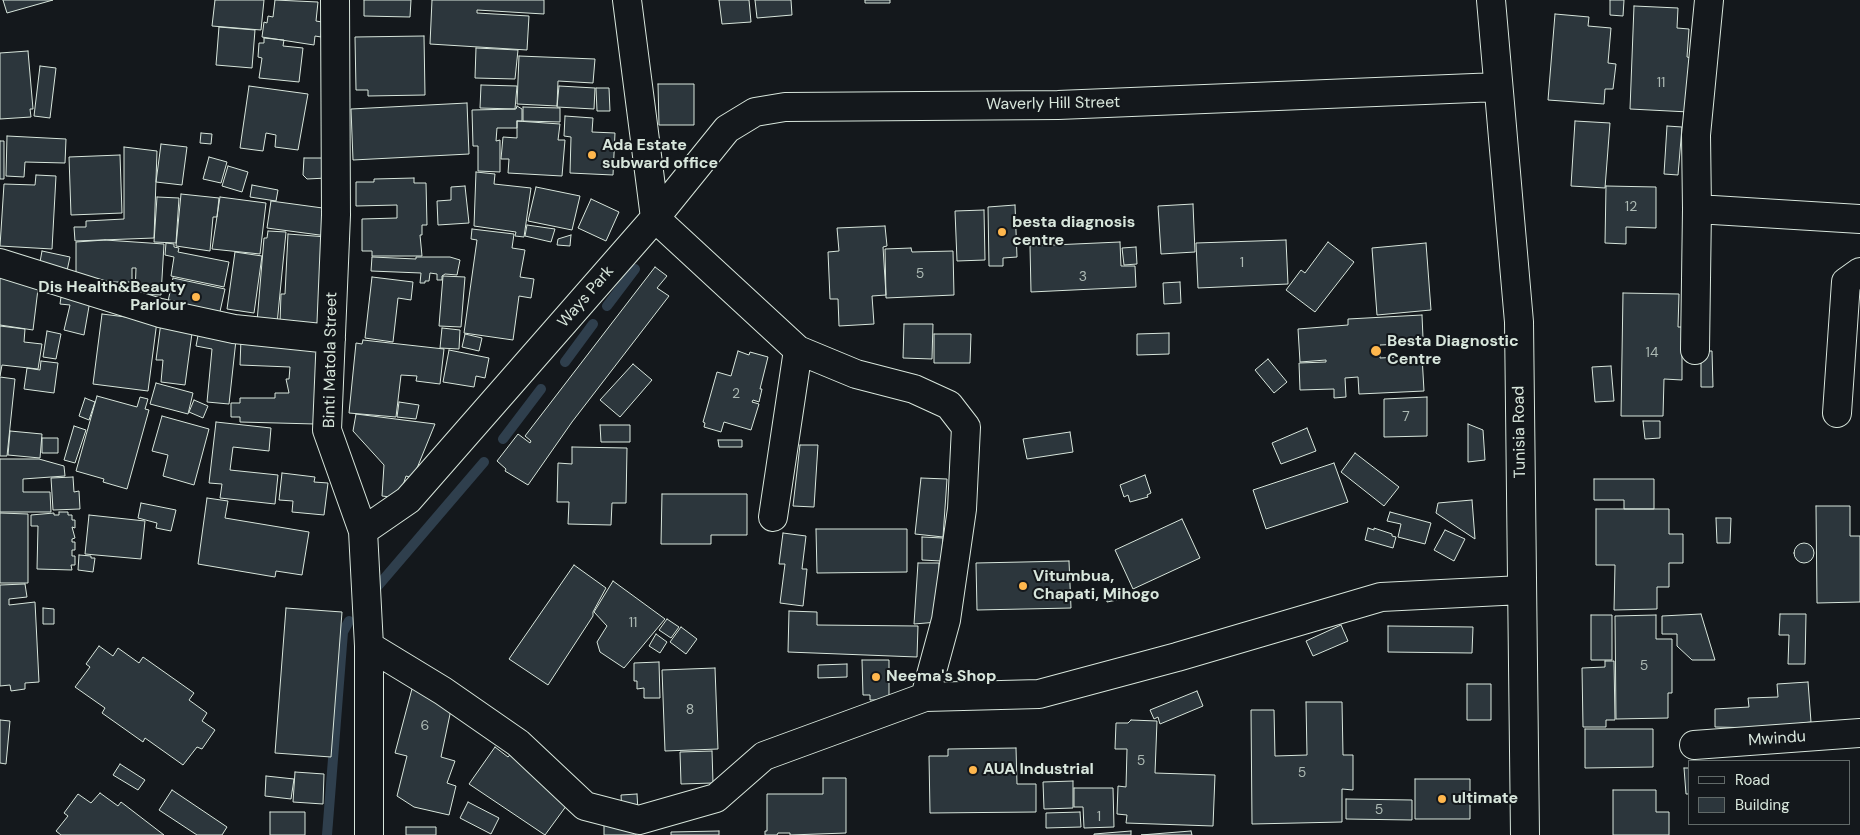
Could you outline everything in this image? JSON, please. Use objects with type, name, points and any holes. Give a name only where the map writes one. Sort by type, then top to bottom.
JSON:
[{"type":"street","name":"Binti Matola Street","points":[[335,0],[336,215],[328,430],[363,531],[369,646],[369,835]]},
{"type":"street","points":[[627,0],[655,218],[798,350],[856,374],[914,389],[949,405],[966,426],[962,508],[946,620],[925,697]]},
{"type":"street","name":"Tunisia Road","points":[[1491,0],[1519,322],[1524,835]]},
{"type":"street","points":[[1695,350],[1696,135],[1708,0]]},
{"type":"street","name":"Waverly Hill Street","points":[[655,218],[727,129],[755,112],[778,108],[1058,105],[1498,87]]},
{"type":"street","points":[[1697,209],[1860,219]]},
{"type":"street","name":"Ways Park","points":[[363,531],[408,500],[655,218]]},
{"type":"street","points":[[0,263],[160,313],[234,328],[331,339]]},
{"type":"street","points":[[1837,413],[1846,282],[1860,272]]},
{"type":"street","points":[[773,517],[798,350]]},
{"type":"street","points":[[369,646],[443,691],[518,742],[585,806],[639,820],[716,798],[764,756],[925,697],[1039,694],[1186,655],[1381,597],[1522,590]]},
{"type":"street","name":"Mwindu","points":[[1694,745],[1860,733]]},
{"type":"building","points":[[3,0],[53,0],[7,13]]},
{"type":"building","points":[[215,0],[264,0],[261,30],[212,26]]},
{"type":"building","points":[[275,0],[318,2],[316,21],[322,22],[321,37],[315,36],[314,45],[262,37],[264,22],[267,23],[268,16],[273,17]]},
{"type":"building","points":[[364,0],[411,0],[410,17],[364,16]]},
{"type":"building","points":[[432,0],[544,0],[544,14],[477,10],[477,13],[529,16],[527,50],[430,44]]},
{"type":"building","points":[[719,0],[749,0],[751,22],[722,24]]},
{"type":"building","points":[[755,0],[791,0],[792,15],[757,18]]},
{"type":"building","points":[[865,0],[890,0],[890,3],[865,3]]},
{"type":"building","points":[[1610,0],[1624,0],[1623,16],[1610,15]]},
{"type":"building","points":[[1634,6],[1678,8],[1677,28],[1689,29],[1687,57],[1691,58],[1689,112],[1630,109]]},
{"type":"building","points":[[1555,14],[1589,17],[1588,26],[1611,28],[1608,63],[1616,64],[1613,89],[1605,89],[1604,104],[1548,100]]},
{"type":"building","points":[[219,27],[255,30],[252,68],[216,65]]},
{"type":"building","points":[[424,36],[425,95],[368,96],[368,90],[356,90],[355,37]]},
{"type":"building","points":[[264,38],[284,40],[283,46],[303,48],[299,82],[259,78],[262,58],[258,57],[259,43],[264,43]]},
{"type":"building","points":[[476,48],[518,50],[515,79],[475,78]]},
{"type":"building","points":[[28,51],[33,109],[30,109],[31,117],[0,119],[0,53]]},
{"type":"building","points":[[519,56],[595,59],[593,83],[558,81],[557,106],[517,104]]},
{"type":"building","points":[[40,66],[56,68],[50,118],[34,116]]},
{"type":"building","points":[[658,84],[694,84],[694,125],[659,125]]},
{"type":"building","points":[[481,85],[517,86],[515,109],[480,108]]},
{"type":"building","points":[[249,86],[308,94],[298,150],[275,147],[276,135],[266,133],[263,151],[240,148]]},
{"type":"building","points":[[559,86],[595,88],[594,109],[557,107]]},
{"type":"building","points":[[596,88],[609,88],[610,111],[597,111]]},
{"type":"building","points":[[467,103],[469,154],[353,160],[351,109]]},
{"type":"building","points":[[517,106],[522,109],[522,121],[517,121],[517,128],[497,128],[496,141],[500,140],[500,172],[478,171],[478,146],[473,146],[472,110],[516,109]]},
{"type":"building","points":[[523,107],[560,108],[560,122],[523,121]]},
{"type":"building","name":"Ada Estate subward office","points":[[565,116],[593,118],[592,132],[615,133],[613,175],[570,173],[571,137],[564,136]]},
{"type":"building","points":[[517,121],[560,124],[558,140],[565,140],[562,176],[508,173],[509,159],[501,159],[503,137],[517,138]]},
{"type":"building","points":[[1575,121],[1610,123],[1605,188],[1571,186]]},
{"type":"building","points":[[1667,126],[1682,127],[1678,175],[1664,174]]},
{"type":"building","points":[[201,133],[212,134],[211,144],[200,143]]},
{"type":"building","points":[[7,136],[66,139],[65,163],[25,162],[24,177],[6,176]]},
{"type":"building","points":[[0,141],[4,141],[4,179],[0,179]]},
{"type":"building","points":[[161,144],[187,147],[182,185],[156,182]]},
{"type":"building","points":[[124,147],[157,151],[154,238],[75,241],[74,227],[86,227],[86,221],[124,219]]},
{"type":"building","points":[[120,155],[122,213],[71,215],[69,157]]},
{"type":"building","points":[[209,157],[227,162],[221,183],[203,179]]},
{"type":"building","points":[[304,158],[329,158],[327,178],[307,179],[303,175]]},
{"type":"building","points":[[228,166],[248,172],[242,192],[222,186]]},
{"type":"building","points":[[476,172],[495,174],[494,184],[531,188],[524,237],[515,236],[516,232],[474,226]]},
{"type":"building","points":[[36,175],[56,176],[52,249],[0,246],[4,184],[35,185]]},
{"type":"building","points":[[414,178],[414,183],[426,183],[427,225],[422,225],[422,235],[420,235],[422,256],[372,256],[372,251],[362,251],[362,219],[397,218],[397,205],[356,206],[356,182],[374,182],[374,179]]},
{"type":"building","points":[[252,185],[278,190],[276,201],[250,197]]},
{"type":"building","points":[[465,186],[469,223],[438,225],[437,201],[451,200],[451,187]]},
{"type":"building","points":[[1606,186],[1656,187],[1656,228],[1626,227],[1626,244],[1605,243]]},
{"type":"building","points":[[536,187],[580,196],[572,230],[528,221]]},
{"type":"building","points":[[181,194],[219,198],[217,217],[213,217],[210,251],[176,246]]},
{"type":"building","points":[[157,197],[179,198],[176,243],[154,242]]},
{"type":"building","points":[[220,197],[266,203],[260,254],[212,249]]},
{"type":"building","points":[[591,199],[619,212],[606,241],[578,228]]},
{"type":"building","points":[[271,201],[330,209],[327,236],[267,228]]},
{"type":"building","points":[[1193,204],[1195,252],[1161,254],[1158,206]]},
{"type":"building","name":"besta diagnosis centre","points":[[1015,205],[1017,257],[1003,258],[1003,266],[989,266],[988,207]]},
{"type":"building","points":[[984,210],[985,260],[957,261],[955,211]]},
{"type":"building","points":[[527,225],[555,229],[551,242],[525,236]]},
{"type":"building","points":[[885,226],[887,246],[883,247],[886,295],[872,296],[874,324],[839,326],[838,299],[830,299],[828,252],[839,251],[837,228]]},
{"type":"building","points":[[472,229],[514,234],[512,248],[525,250],[520,277],[534,279],[531,298],[519,296],[513,340],[464,333],[477,240],[471,239]]},
{"type":"building","points":[[268,231],[286,232],[277,324],[257,322],[264,238],[267,238]]},
{"type":"building","points":[[288,234],[327,237],[326,325],[280,323],[281,294],[285,294]]},
{"type":"building","points":[[571,235],[570,246],[557,245],[558,239]]},
{"type":"building","points":[[105,240],[164,244],[161,295],[135,294],[136,268],[132,268],[132,282],[92,282],[92,277],[76,277],[76,242]]},
{"type":"building","points":[[1286,240],[1288,284],[1198,288],[1196,243]]},
{"type":"building","points":[[1120,242],[1121,266],[1135,266],[1136,287],[1031,292],[1030,246]]},
{"type":"building","points":[[1328,242],[1354,262],[1315,312],[1286,290],[1301,270],[1305,273]]},
{"type":"building","points":[[166,243],[174,244],[174,247],[179,248],[178,252],[229,262],[224,287],[171,276],[174,257],[165,255]]},
{"type":"building","points":[[1426,243],[1431,310],[1377,315],[1372,248]]},
{"type":"building","points":[[1136,247],[1137,264],[1124,265],[1122,248]]},
{"type":"building","points":[[911,248],[912,252],[953,251],[954,295],[886,298],[885,249]]},
{"type":"building","points":[[42,251],[70,257],[65,280],[38,273]]},
{"type":"building","points":[[235,252],[262,256],[254,313],[227,309]]},
{"type":"building","points":[[372,257],[416,259],[416,257],[450,257],[460,260],[457,275],[445,274],[442,276],[442,280],[437,280],[437,274],[430,273],[429,281],[420,283],[421,273],[371,271]]},
{"type":"building","points":[[655,267],[667,276],[657,288],[669,296],[572,422],[528,485],[505,471],[506,469],[497,461],[518,434],[530,443],[531,441],[525,436]]},
{"type":"building","points":[[443,276],[465,277],[461,327],[439,326]]},
{"type":"building","points":[[0,277],[38,289],[33,330],[0,325]]},
{"type":"building","points":[[372,277],[413,282],[411,300],[398,298],[393,342],[365,338]]},
{"type":"building","name":"Dis Health&Beauty Parlour","points":[[173,278],[225,289],[219,316],[167,306]]},
{"type":"building","points":[[1180,282],[1181,303],[1164,304],[1163,283]]},
{"type":"building","points":[[1623,293],[1679,294],[1678,327],[1682,327],[1682,380],[1664,379],[1663,416],[1621,416]]},
{"type":"building","points":[[91,295],[84,335],[64,330],[70,305],[60,304],[61,297]]},
{"type":"building","points":[[102,314],[157,321],[148,391],[93,384]]},
{"type":"building","points":[[1422,315],[1423,338],[1403,339],[1403,344],[1380,345],[1380,358],[1422,356],[1424,391],[1359,394],[1358,377],[1345,378],[1346,397],[1334,398],[1334,389],[1300,390],[1299,363],[1326,362],[1326,360],[1300,362],[1298,329],[1348,325],[1348,319]]},
{"type":"building","points":[[161,322],[193,326],[185,385],[161,382],[163,360],[156,360]]},
{"type":"building","points":[[904,324],[933,324],[932,359],[903,358]]},
{"type":"building","points":[[200,325],[236,340],[229,404],[207,402],[212,349],[196,346]]},
{"type":"building","points":[[0,326],[25,329],[24,342],[42,344],[38,369],[2,365],[0,376]]},
{"type":"building","points":[[442,328],[460,330],[459,349],[440,348]]},
{"type":"building","points":[[47,331],[61,334],[56,359],[43,357]]},
{"type":"building","points":[[1169,333],[1169,354],[1137,355],[1137,334]]},
{"type":"building","points":[[465,334],[482,338],[479,351],[462,347]]},
{"type":"building","points":[[934,334],[971,334],[970,363],[934,363]]},
{"type":"building","points":[[241,339],[318,341],[315,424],[240,422],[240,417],[231,417],[231,403],[240,403],[240,398],[275,398],[275,393],[289,393],[286,379],[289,379],[290,367],[240,365]]},
{"type":"building","points":[[363,340],[444,349],[440,384],[416,381],[417,376],[401,375],[396,417],[349,413],[356,343],[362,344]]},
{"type":"building","points":[[449,350],[489,358],[485,378],[476,376],[474,387],[443,382]]},
{"type":"building","points":[[738,351],[749,355],[750,352],[768,357],[760,389],[762,389],[759,402],[753,400],[752,402],[759,404],[751,430],[724,422],[721,432],[704,427],[705,423],[703,422],[717,372],[731,376]]},
{"type":"building","points":[[1701,351],[1712,351],[1713,387],[1701,387]]},
{"type":"building","points":[[1268,359],[1287,382],[1274,393],[1255,370]]},
{"type":"building","points":[[41,361],[58,363],[54,393],[24,389],[27,368],[40,370]]},
{"type":"building","points":[[633,364],[652,380],[620,417],[600,400]]},
{"type":"building","points":[[1611,366],[1614,401],[1595,402],[1592,367]]},
{"type":"building","points":[[0,377],[15,379],[7,456],[0,456]]},
{"type":"building","points":[[156,383],[193,393],[188,414],[150,404]]},
{"type":"building","points":[[97,396],[137,407],[140,397],[148,399],[145,409],[149,410],[127,489],[103,482],[104,479],[76,471]]},
{"type":"building","points":[[1427,397],[1427,436],[1384,437],[1384,399]]},
{"type":"building","points":[[85,398],[95,402],[89,420],[79,416]]},
{"type":"building","points":[[194,400],[208,406],[203,418],[189,412]]},
{"type":"building","points":[[399,402],[419,405],[416,419],[397,417]]},
{"type":"building","points":[[356,414],[435,424],[413,478],[406,476],[399,498],[382,496],[384,465],[353,431]]},
{"type":"building","points":[[162,416],[209,429],[194,485],[163,476],[168,455],[152,451]]},
{"type":"building","points":[[1643,421],[1660,421],[1660,438],[1645,439]]},
{"type":"building","points":[[216,422],[271,428],[269,451],[233,447],[230,470],[278,475],[275,504],[220,498],[222,484],[209,483]]},
{"type":"building","points":[[1468,424],[1483,430],[1485,460],[1468,462]]},
{"type":"building","points":[[600,425],[630,425],[630,442],[601,442]]},
{"type":"building","points":[[74,426],[86,430],[75,463],[64,460]]},
{"type":"building","points":[[1307,428],[1316,451],[1281,464],[1272,443]]},
{"type":"building","points":[[10,431],[42,434],[40,458],[8,455]]},
{"type":"building","points":[[1070,432],[1073,452],[1027,459],[1023,439]]},
{"type":"building","points":[[42,438],[58,438],[58,453],[42,453]]},
{"type":"building","points":[[718,440],[742,440],[742,447],[719,447]]},
{"type":"building","points":[[800,445],[818,445],[814,507],[793,506]]},
{"type":"building","points":[[572,447],[627,448],[626,503],[612,503],[611,525],[568,524],[569,502],[557,502],[558,463],[572,464]]},
{"type":"building","points":[[1355,453],[1399,487],[1384,506],[1341,472]]},
{"type":"building","points":[[0,459],[39,459],[64,466],[65,476],[23,479],[23,492],[50,492],[51,512],[0,512]]},
{"type":"building","points":[[1334,463],[1348,502],[1266,529],[1253,490]]},
{"type":"building","points":[[282,473],[315,477],[314,482],[328,483],[324,515],[292,512],[293,501],[279,500]]},
{"type":"building","points":[[1145,475],[1151,493],[1147,495],[1148,497],[1130,502],[1128,495],[1124,497],[1120,485]]},
{"type":"building","points":[[73,477],[74,492],[79,491],[80,509],[53,510],[51,478]]},
{"type":"building","points":[[921,478],[947,479],[943,537],[915,534]]},
{"type":"building","points":[[1594,479],[1654,479],[1654,509],[1624,509],[1624,500],[1594,500]]},
{"type":"building","points":[[662,494],[747,494],[747,535],[711,535],[711,544],[661,544]]},
{"type":"building","points":[[207,498],[228,501],[225,518],[309,532],[302,575],[276,571],[275,577],[198,564]]},
{"type":"building","points":[[1472,500],[1475,539],[1436,513],[1438,503]]},
{"type":"building","points":[[141,503],[176,510],[171,531],[156,528],[157,523],[138,518]]},
{"type":"building","points":[[1816,506],[1850,506],[1850,536],[1860,536],[1860,602],[1817,603]]},
{"type":"building","points":[[1596,509],[1669,509],[1669,534],[1683,534],[1683,563],[1669,563],[1669,587],[1657,587],[1657,609],[1614,610],[1615,565],[1596,565]]},
{"type":"building","points":[[59,512],[68,512],[68,515],[72,515],[72,520],[75,520],[75,528],[72,527],[75,538],[72,539],[72,542],[75,542],[75,550],[72,550],[72,556],[75,556],[75,565],[71,565],[72,570],[37,569],[38,526],[31,526],[31,515],[54,513],[54,515],[59,515]]},
{"type":"building","points":[[1390,512],[1431,523],[1425,544],[1398,537],[1401,524],[1387,521]]},
{"type":"building","points":[[0,513],[28,514],[28,583],[0,583]]},
{"type":"building","points":[[89,515],[145,521],[141,559],[85,554]]},
{"type":"building","points":[[1716,518],[1731,518],[1730,543],[1717,543]]},
{"type":"building","points":[[1182,519],[1200,558],[1133,589],[1115,550]]},
{"type":"building","points":[[1368,528],[1374,530],[1374,528],[1396,537],[1393,548],[1365,540]]},
{"type":"building","points":[[816,529],[907,529],[907,572],[817,573]]},
{"type":"building","points":[[1445,530],[1465,539],[1454,561],[1434,550]]},
{"type":"building","points":[[783,533],[806,536],[802,569],[807,569],[803,606],[780,603],[785,564],[779,564]]},
{"type":"building","points":[[922,537],[943,538],[941,561],[922,560]]},
{"type":"building","points":[[1804,543],[1811,546],[1814,553],[1811,560],[1804,563],[1797,560],[1794,553],[1797,546]]},
{"type":"building","points":[[79,555],[95,558],[93,572],[78,570]]},
{"type":"building","name":"Vitumbua, Chapati, Mihogo","points":[[1069,561],[1071,608],[977,610],[976,563]]},
{"type":"building","points":[[918,563],[939,563],[938,622],[914,624]]},
{"type":"building","points":[[574,565],[606,588],[593,612],[593,616],[548,685],[509,659]]},
{"type":"building","points":[[613,581],[665,619],[624,668],[600,652],[597,642],[607,626],[594,612]]},
{"type":"building","points":[[25,584],[27,597],[9,599],[9,605],[35,602],[39,682],[25,683],[25,689],[11,691],[10,685],[0,686],[0,585]]},
{"type":"building","points":[[1117,593],[1117,600],[1107,602],[1106,594]]},
{"type":"building","points":[[43,608],[54,609],[54,624],[43,624]]},
{"type":"building","points":[[286,608],[342,612],[331,757],[275,753]]},
{"type":"building","points":[[789,611],[817,612],[817,625],[918,626],[917,657],[788,652]]},
{"type":"building","points":[[1701,614],[1715,660],[1692,660],[1677,646],[1677,634],[1662,634],[1662,616]]},
{"type":"building","points":[[1780,614],[1806,614],[1805,664],[1788,664],[1789,635],[1779,635]]},
{"type":"building","points":[[1591,615],[1612,615],[1612,660],[1591,660]]},
{"type":"building","points":[[1656,615],[1656,639],[1672,639],[1672,693],[1668,693],[1668,718],[1616,719],[1615,616]]},
{"type":"building","points":[[667,619],[679,627],[671,638],[659,630]]},
{"type":"building","points":[[1341,625],[1348,641],[1313,656],[1306,641]]},
{"type":"building","points":[[1388,626],[1473,627],[1472,653],[1388,652]]},
{"type":"building","points":[[681,627],[697,639],[686,654],[670,642]]},
{"type":"building","points":[[656,634],[667,642],[660,653],[649,646]]},
{"type":"building","points":[[99,646],[113,656],[118,648],[139,663],[143,657],[194,693],[189,700],[207,713],[202,721],[215,730],[202,749],[197,747],[183,765],[145,738],[143,742],[102,713],[105,708],[75,687],[90,667],[86,664]]},
{"type":"building","name":"Neema's Shop","points":[[862,660],[889,660],[889,700],[870,700],[870,695],[863,695]]},
{"type":"building","points":[[1605,661],[1614,661],[1615,720],[1606,720],[1606,727],[1583,727],[1582,668],[1605,667]]},
{"type":"building","points":[[659,662],[660,698],[644,698],[644,688],[637,689],[637,681],[634,681],[634,663]]},
{"type":"building","points":[[847,664],[847,677],[818,678],[818,665]]},
{"type":"building","points":[[715,668],[718,749],[665,751],[662,670]]},
{"type":"building","points":[[1808,682],[1811,722],[1760,728],[1715,727],[1715,709],[1749,707],[1748,698],[1778,697],[1777,684]]},
{"type":"building","points":[[1467,684],[1491,684],[1491,720],[1467,720]]},
{"type":"building","points":[[413,685],[453,700],[441,757],[455,761],[447,783],[456,786],[449,815],[414,807],[397,796],[407,756],[395,753]]},
{"type":"building","points":[[1197,691],[1203,706],[1160,724],[1158,717],[1154,719],[1150,710]]},
{"type":"building","points":[[1306,702],[1342,702],[1343,755],[1353,755],[1353,790],[1342,789],[1342,822],[1252,824],[1251,710],[1274,710],[1275,756],[1307,755]]},
{"type":"building","points":[[0,720],[10,721],[6,764],[0,763]]},
{"type":"building","points":[[1131,720],[1157,721],[1155,773],[1215,775],[1213,826],[1126,823],[1127,815],[1117,814],[1118,786],[1126,787],[1127,749],[1115,749],[1116,723],[1128,723]]},
{"type":"building","points":[[1585,729],[1653,729],[1653,767],[1585,768]]},
{"type":"building","points":[[495,747],[508,757],[514,750],[572,798],[545,835],[469,784]]},
{"type":"building","name":"AUA Industrial","points":[[1016,748],[1017,784],[1036,784],[1036,812],[930,813],[929,756],[948,756],[948,749]]},
{"type":"building","points":[[712,751],[713,783],[681,784],[680,752]]},
{"type":"building","points":[[120,764],[145,780],[138,790],[113,775]]},
{"type":"building","points":[[1684,768],[1688,768],[1688,794],[1686,794]]},
{"type":"building","points":[[295,772],[324,774],[323,804],[293,802]]},
{"type":"building","points":[[266,776],[294,779],[291,799],[265,796]]},
{"type":"building","points":[[823,778],[846,778],[846,833],[790,835],[790,833],[778,833],[777,835],[765,835],[765,831],[767,831],[767,794],[823,794]]},
{"type":"building","name":"ultimate","points":[[1415,779],[1470,779],[1470,819],[1415,819]]},
{"type":"building","name":"AUA Industrial","points":[[1073,781],[1073,808],[1044,809],[1043,782]]},
{"type":"building","name":"AUA Industrial","points":[[1074,788],[1113,788],[1114,827],[1084,828],[1083,807],[1074,807]]},
{"type":"building","points":[[172,790],[227,827],[222,835],[197,835],[159,810]]},
{"type":"building","points":[[1613,790],[1656,790],[1656,812],[1669,812],[1669,835],[1613,835]]},
{"type":"building","points":[[100,793],[118,806],[121,802],[164,835],[61,835],[56,831],[68,816],[64,813],[78,794],[91,803]]},
{"type":"building","points":[[637,794],[638,811],[622,812],[621,795]]},
{"type":"building","points":[[1346,799],[1412,800],[1412,820],[1346,819]]},
{"type":"building","points":[[468,802],[499,818],[491,834],[460,818]]},
{"type":"building","points":[[270,812],[305,812],[305,835],[270,835]]},
{"type":"building","name":"AUA Industrial","points":[[1080,812],[1081,827],[1046,828],[1046,813]]},
{"type":"building","points":[[636,822],[636,835],[604,835],[604,823]]},
{"type":"building","points":[[406,827],[436,827],[436,835],[406,835]]},
{"type":"building","points":[[719,831],[719,835],[671,835],[671,832]]},
{"type":"building","points":[[1131,831],[1131,835],[1094,835],[1094,834]]},
{"type":"building","points":[[1191,831],[1192,835],[1141,835]]},
{"type":"waterway","points":[[607,306],[635,269]]},
{"type":"waterway","points":[[565,362],[593,324]]},
{"type":"waterway","points":[[503,439],[541,389]]},
{"type":"waterway","points":[[371,594],[484,462]]},
{"type":"waterway","points":[[327,835],[343,632],[349,621]]},
{"type":"place","name":"Ada Estate subward office","points":[[592,155]]},
{"type":"place","name":"besta diagnosis centre","points":[[1002,232]]},
{"type":"place","name":"Dis Health&Beauty Parlour","points":[[196,297]]},
{"type":"place","name":"Besta Diagnostic Centre","points":[[1376,351]]},
{"type":"place","name":"Vitumbua, Chapati, Mihogo","points":[[1023,586]]},
{"type":"place","name":"Neema's Shop","points":[[876,677]]},
{"type":"place","name":"AUA Industrial","points":[[973,770]]},
{"type":"place","name":"ultimate","points":[[1442,799]]}]
